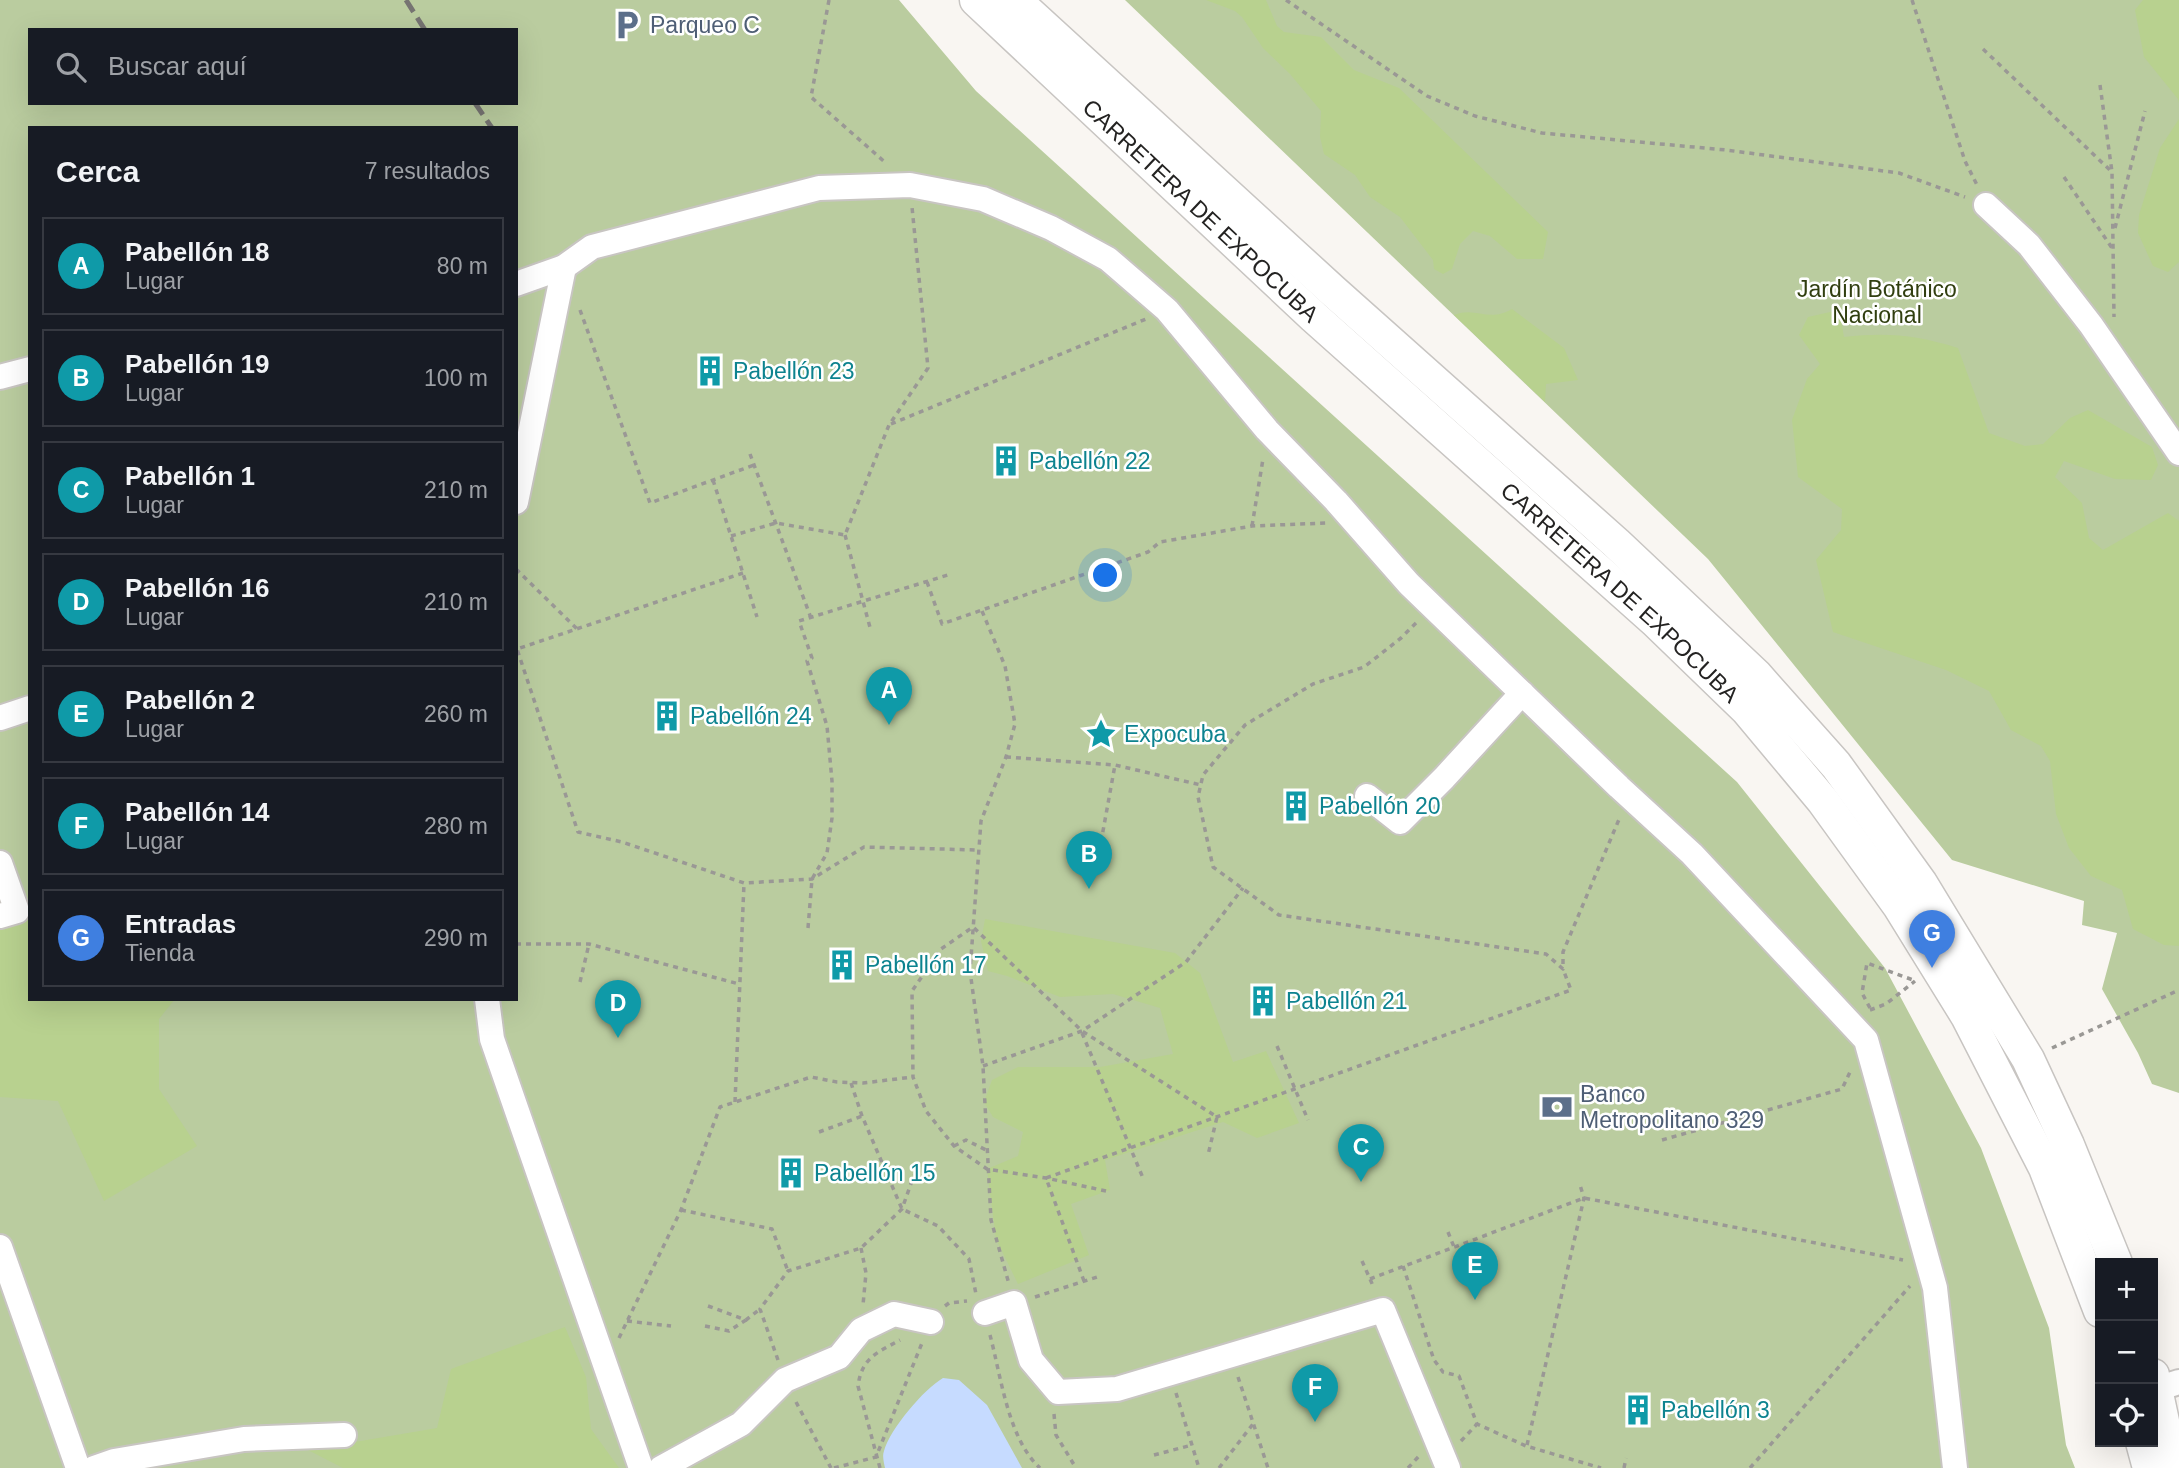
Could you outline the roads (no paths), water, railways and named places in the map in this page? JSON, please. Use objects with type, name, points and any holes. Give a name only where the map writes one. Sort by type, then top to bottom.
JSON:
[{"type":"main road","name":"CARRETERA DE EXPOCUBA","points":[[976,0],[1314,317],[1655,621],[1747,710],[1823,801],[1899,906],[1967,1016],[2045,1168],[2095,1298]]},
{"type":"main road","name":"CARRETERA DE EXPOCUBA","points":[[1015,0],[1333,291],[1616,543],[1756,676],[1836,765],[1921,883],[2028,1059],[2068,1145],[2114,1258]]},
{"type":"main road","points":[[2163,1382],[2173,1468]]},
{"type":"main road","points":[[2143,1447],[2149,1468]]},
{"type":"lane","points":[[518,283],[564,267],[592,247],[819,188],[910,185],[984,199],[1051,228],[1108,258],[1167,310],[1267,430],[1409,584],[1692,854],[1866,1041],[1935,1288],[1955,1468]]},
{"type":"lane","points":[[1986,205],[2029,245],[2091,326],[2179,453]]},
{"type":"lane","points":[[518,492],[564,267]]},
{"type":"lane","points":[[0,377],[28,370]]},
{"type":"lane","points":[[1367,796],[1400,822],[1521,693]]},
{"type":"lane","points":[[0,718],[28,709]]},
{"type":"lane","points":[[0,863],[16,911],[0,916]]},
{"type":"lane","points":[[487,1001],[492,1039],[641,1468]]},
{"type":"lane","points":[[0,1247],[78,1468]]},
{"type":"lane","points":[[981,1308],[1014,1303],[1031,1360],[1058,1392],[1117,1389],[1383,1310],[1448,1468]]},
{"type":"lane","points":[[661,1468],[741,1424],[785,1380],[839,1357],[861,1330],[894,1314],[931,1322]]},
{"type":"lane","points":[[94,1468],[114,1461],[244,1439],[344,1435]]},
{"type":"water","points":[[943,1378],[959,1380],[987,1405],[1022,1468],[885,1468],[883,1453],[900,1421],[935,1383]]},
{"type":"railway","points":[[406,0],[424,28]]},
{"type":"railway","points":[[476,105],[491,126]]},
{"type":"place","name":"Parqueo C","points":[[627,25]]},
{"type":"place","name":"Pabellón 23","points":[[710,371]]},
{"type":"place","name":"Pabellón 22","points":[[1006,461]]},
{"type":"place","name":"Pabellón 24","points":[[667,716]]},
{"type":"place","name":"Pabellón 18","points":[[889,725]]},
{"type":"place","name":"Expocuba","points":[[1101,734]]},
{"type":"place","name":"Pabellón 20","points":[[1296,806]]},
{"type":"place","name":"Pabellón 19","points":[[1089,889]]},
{"type":"place","name":"Pabellón 17","points":[[842,965]]},
{"type":"place","name":"Entradas","points":[[1932,968]]},
{"type":"place","name":"Pabellón 21","points":[[1263,1001]]},
{"type":"place","name":"Pabellón 16","points":[[618,1038]]},
{"type":"place","name":"Banco Metropolitano 329","points":[[1557,1107]]},
{"type":"place","name":"Pabellón 15","points":[[791,1173]]},
{"type":"place","name":"Pabellón 1","points":[[1361,1182]]},
{"type":"place","name":"Pabellón 2","points":[[1475,1300]]},
{"type":"place","name":"Pabellón 3","points":[[1638,1410]]},
{"type":"place","name":"Pabellón 14","points":[[1315,1422]]},
{"type":"park label","name":"Jardín Botánico Nacional","points":[[1877,302]]}]
